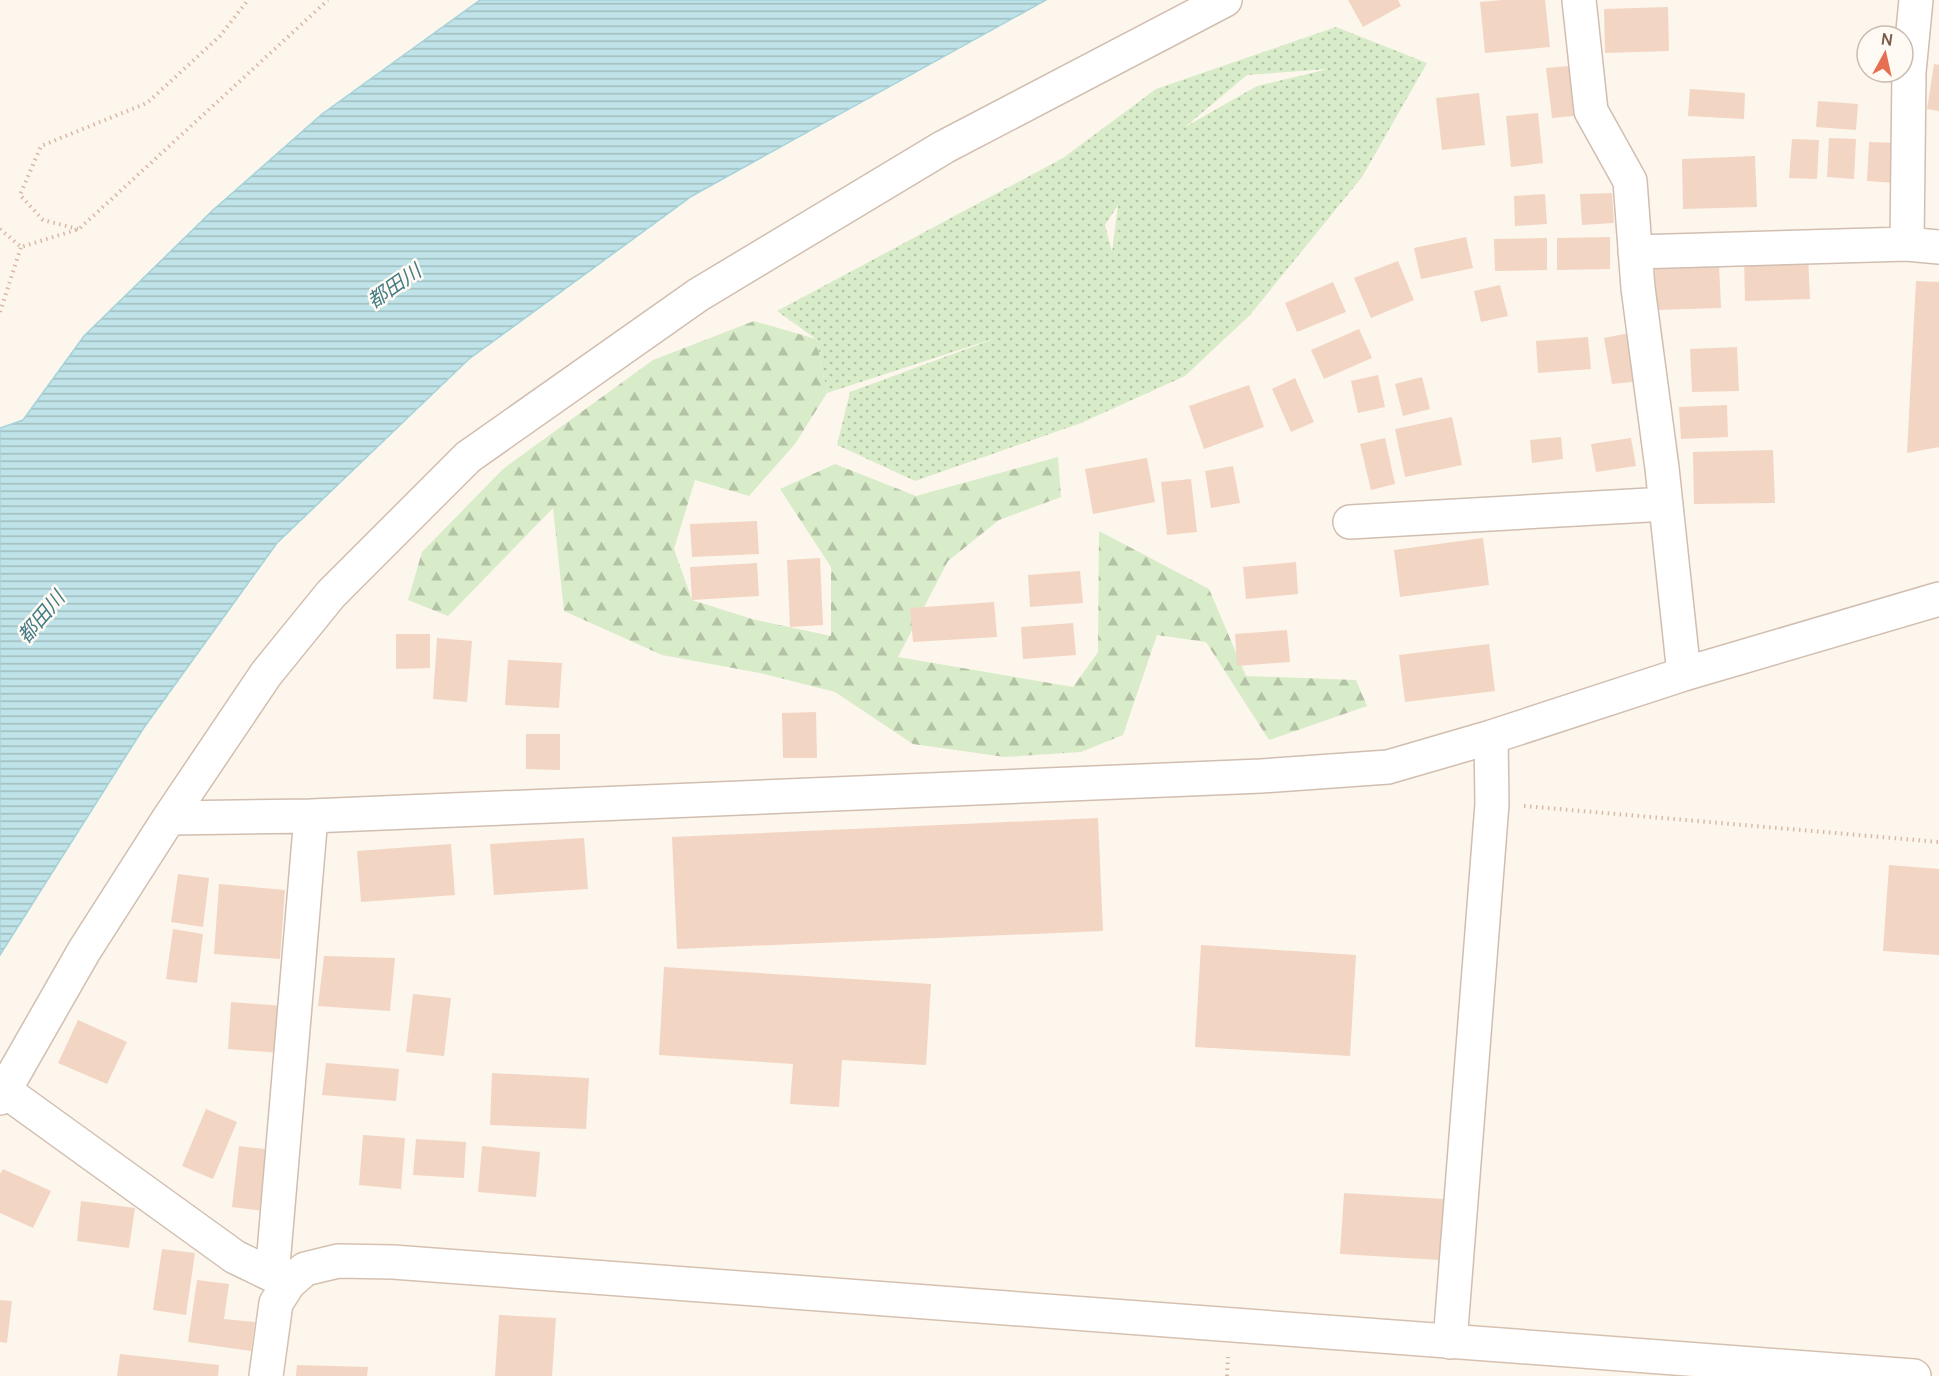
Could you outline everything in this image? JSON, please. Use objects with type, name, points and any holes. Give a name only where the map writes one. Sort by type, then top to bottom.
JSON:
[{"type":"street","points":[[289,1283],[236,1257],[2,1095],[84,951],[169,818],[266,674],[331,594],[468,457],[698,295],[944,147],[1225,0]]},
{"type":"street","points":[[1578,0],[1591,111],[1630,181],[1638,288],[1666,504],[1684,674]]},
{"type":"street","points":[[1906,244],[1909,72],[1916,0]]},
{"type":"street","points":[[1635,252],[1906,244],[1939,247]]},
{"type":"street","points":[[1350,522],[1666,504]]},
{"type":"street","points":[[169,818],[311,816],[1261,776],[1388,767],[1491,737],[1684,674],[1939,599]]},
{"type":"street","points":[[1450,1342],[1492,804],[1491,737]]},
{"type":"street","points":[[289,1283],[273,1265],[311,816]]},
{"type":"street","points":[[266,1376],[276,1304],[289,1283],[305,1269],[338,1262],[393,1262],[1914,1376]]},
{"type":"path","points":[[79,229],[43,220],[20,195],[40,146],[147,103],[220,36],[248,0]]},
{"type":"path","points":[[21,247],[79,229],[328,0]]},
{"type":"path","points":[[0,229],[21,247]]},
{"type":"path","points":[[0,312],[21,247]]},
{"type":"path","points":[[1492,804],[1939,842]]},
{"type":"green space","points":[[1336,27],[1427,63],[1362,177],[1250,315],[1185,376],[1081,423],[915,481],[837,445],[850,392],[996,338],[827,393],[816,339],[777,311],[1063,158],[1156,89]],"holes":[[[1328,69],[1257,86],[1185,127],[1247,75]],[[1118,205],[1112,252],[1105,225]]]},
{"type":"green space","points":[[754,321],[816,339],[827,393],[795,444],[749,496],[695,480],[674,549],[692,600],[752,619],[831,636],[831,567],[780,489],[835,464],[916,496],[1058,457],[1061,497],[999,520],[948,561],[898,657],[1073,687],[1098,652],[1099,531],[1209,589],[1246,676],[1356,680],[1367,706],[1269,740],[1206,642],[1157,635],[1123,735],[1081,752],[1005,757],[913,744],[835,692],[760,673],[662,655],[564,611],[553,508],[448,616],[408,600],[422,552],[503,469],[653,360]]},
{"type":"water","name":"都田川","points":[[480,0],[1046,0],[692,196],[469,359],[277,543],[143,729],[0,955],[0,428],[23,420],[84,336],[213,210],[322,114]]},
{"type":"building","points":[[1348,0],[1398,0],[1401,6],[1363,27]]},
{"type":"building","points":[[1545,0],[1550,47],[1485,53],[1480,2]]},
{"type":"building","points":[[1668,7],[1669,51],[1605,53],[1604,9]]},
{"type":"building","points":[[1934,64],[1939,65],[1939,111],[1927,109]]},
{"type":"building","points":[[1579,65],[1584,115],[1552,118],[1546,68]]},
{"type":"building","points":[[1690,89],[1745,93],[1744,119],[1688,116]]},
{"type":"building","points":[[1479,93],[1485,145],[1442,150],[1436,98]]},
{"type":"building","points":[[1818,101],[1858,104],[1856,130],[1816,127]]},
{"type":"building","points":[[1538,113],[1543,163],[1511,167],[1506,116]]},
{"type":"building","points":[[1829,138],[1856,139],[1854,179],[1827,177]]},
{"type":"building","points":[[1792,139],[1819,140],[1817,179],[1789,178]]},
{"type":"building","points":[[1869,142],[1896,143],[1895,183],[1867,181]]},
{"type":"building","points":[[1755,156],[1757,207],[1683,209],[1682,159]]},
{"type":"building","points":[[1612,193],[1614,223],[1582,225],[1580,194]]},
{"type":"building","points":[[1545,194],[1547,224],[1515,226],[1514,196]]},
{"type":"building","points":[[1466,237],[1473,268],[1421,279],[1414,248]]},
{"type":"building","points":[[1610,237],[1610,269],[1557,270],[1557,238]]},
{"type":"building","points":[[1547,238],[1547,270],[1495,271],[1494,239]]},
{"type":"building","points":[[1808,255],[1810,299],[1745,301],[1744,257]]},
{"type":"building","points":[[1398,261],[1414,300],[1371,318],[1354,278]]},
{"type":"building","points":[[1719,265],[1721,308],[1656,310],[1655,267]]},
{"type":"building","points":[[1916,281],[1939,282],[1939,447],[1907,453]]},
{"type":"building","points":[[1333,282],[1346,312],[1297,332],[1285,303]]},
{"type":"building","points":[[1500,285],[1508,316],[1481,322],[1474,291]]},
{"type":"building","points":[[1359,329],[1372,358],[1324,379],[1311,350]]},
{"type":"building","points":[[1634,332],[1640,381],[1612,384],[1604,338]]},
{"type":"building","points":[[1588,337],[1591,369],[1538,373],[1536,341]]},
{"type":"building","points":[[1737,347],[1739,391],[1692,392],[1690,349]]},
{"type":"building","points":[[1378,375],[1385,407],[1358,413],[1351,381]]},
{"type":"building","points":[[1422,377],[1430,409],[1403,416],[1395,384]]},
{"type":"building","points":[[1295,378],[1314,422],[1291,432],[1272,389]]},
{"type":"building","points":[[1249,385],[1264,427],[1204,449],[1189,406]]},
{"type":"building","points":[[1727,405],[1728,437],[1681,439],[1679,407]]},
{"type":"building","points":[[1452,417],[1462,465],[1405,477],[1395,429]]},
{"type":"building","points":[[1561,437],[1563,459],[1532,463],[1530,440]]},
{"type":"building","points":[[1385,438],[1395,484],[1371,490],[1360,444]]},
{"type":"building","points":[[1631,438],[1636,466],[1596,472],[1591,444]]},
{"type":"building","points":[[1773,450],[1775,503],[1694,504],[1693,452]]},
{"type":"building","points":[[1147,458],[1155,502],[1093,514],[1085,469]]},
{"type":"building","points":[[1233,466],[1240,503],[1211,508],[1205,471]]},
{"type":"building","points":[[1191,479],[1197,532],[1167,535],[1161,482]]},
{"type":"building","points":[[757,521],[759,554],[692,557],[690,524]]},
{"type":"building","points":[[1483,538],[1489,585],[1400,597],[1394,550]]},
{"type":"building","points":[[820,558],[823,625],[790,627],[787,560]]},
{"type":"building","points":[[1296,562],[1298,594],[1246,599],[1243,567]]},
{"type":"building","points":[[757,563],[759,596],[692,600],[690,567]]},
{"type":"building","points":[[1080,571],[1083,603],[1030,607],[1028,575]]},
{"type":"building","points":[[994,602],[997,637],[913,642],[910,608]]},
{"type":"building","points":[[1073,623],[1076,655],[1023,659],[1021,627]]},
{"type":"building","points":[[1287,630],[1290,662],[1237,666],[1235,634]]},
{"type":"building","points":[[396,634],[430,634],[430,668],[396,669]]},
{"type":"building","points":[[437,638],[472,641],[467,702],[433,699]]},
{"type":"building","points":[[1489,644],[1495,691],[1405,702],[1399,655]]},
{"type":"building","points":[[508,660],[562,663],[559,708],[505,705]]},
{"type":"building","points":[[816,712],[817,758],[783,758],[782,713]]},
{"type":"building","points":[[526,734],[560,734],[560,770],[526,769]]},
{"type":"building","points":[[1098,818],[1103,931],[677,949],[672,837]]},
{"type":"building","points":[[584,838],[588,889],[494,895],[490,844]]},
{"type":"building","points":[[451,844],[455,895],[361,902],[357,851]]},
{"type":"building","points":[[1889,865],[1939,869],[1939,955],[1883,951]]},
{"type":"building","points":[[178,874],[209,878],[203,927],[171,922]]},
{"type":"building","points":[[219,884],[285,890],[280,959],[214,954]]},
{"type":"building","points":[[173,929],[203,934],[197,983],[166,979]]},
{"type":"building","points":[[1201,945],[1356,955],[1350,1056],[1195,1047]]},
{"type":"building","points":[[324,956],[395,958],[390,1011],[318,1006]]},
{"type":"building","points":[[664,967],[931,984],[926,1065],[842,1060],[839,1107],[790,1104],[793,1064],[659,1055]]},
{"type":"building","points":[[413,994],[451,998],[444,1056],[406,1052]]},
{"type":"building","points":[[231,1002],[284,1006],[280,1053],[228,1049]]},
{"type":"building","points":[[78,1020],[127,1042],[107,1084],[58,1063]]},
{"type":"building","points":[[326,1063],[399,1069],[396,1101],[322,1095]]},
{"type":"building","points":[[492,1073],[589,1078],[586,1129],[490,1125]]},
{"type":"building","points":[[206,1109],[237,1122],[213,1179],[182,1166]]},
{"type":"building","points":[[363,1135],[405,1138],[401,1189],[359,1185]]},
{"type":"building","points":[[416,1139],[466,1142],[464,1178],[413,1175]]},
{"type":"building","points":[[239,1146],[272,1150],[265,1211],[232,1207]]},
{"type":"building","points":[[482,1146],[540,1152],[536,1197],[478,1192]]},
{"type":"building","points":[[3,1169],[51,1191],[33,1228],[0,1213],[0,1174]]},
{"type":"building","points":[[1344,1193],[1444,1199],[1440,1260],[1340,1254]]},
{"type":"building","points":[[81,1201],[135,1208],[129,1248],[77,1241]]},
{"type":"building","points":[[162,1249],[195,1253],[186,1315],[153,1310]]},
{"type":"building","points":[[197,1280],[229,1284],[224,1319],[255,1322],[251,1351],[188,1342]]},
{"type":"building","points":[[0,1300],[12,1301],[7,1343],[0,1342]]},
{"type":"building","points":[[499,1315],[556,1318],[552,1376],[495,1376]]},
{"type":"building","points":[[120,1354],[219,1365],[218,1376],[117,1376]]},
{"type":"building","points":[[297,1365],[368,1367],[367,1376],[296,1376]]}]
